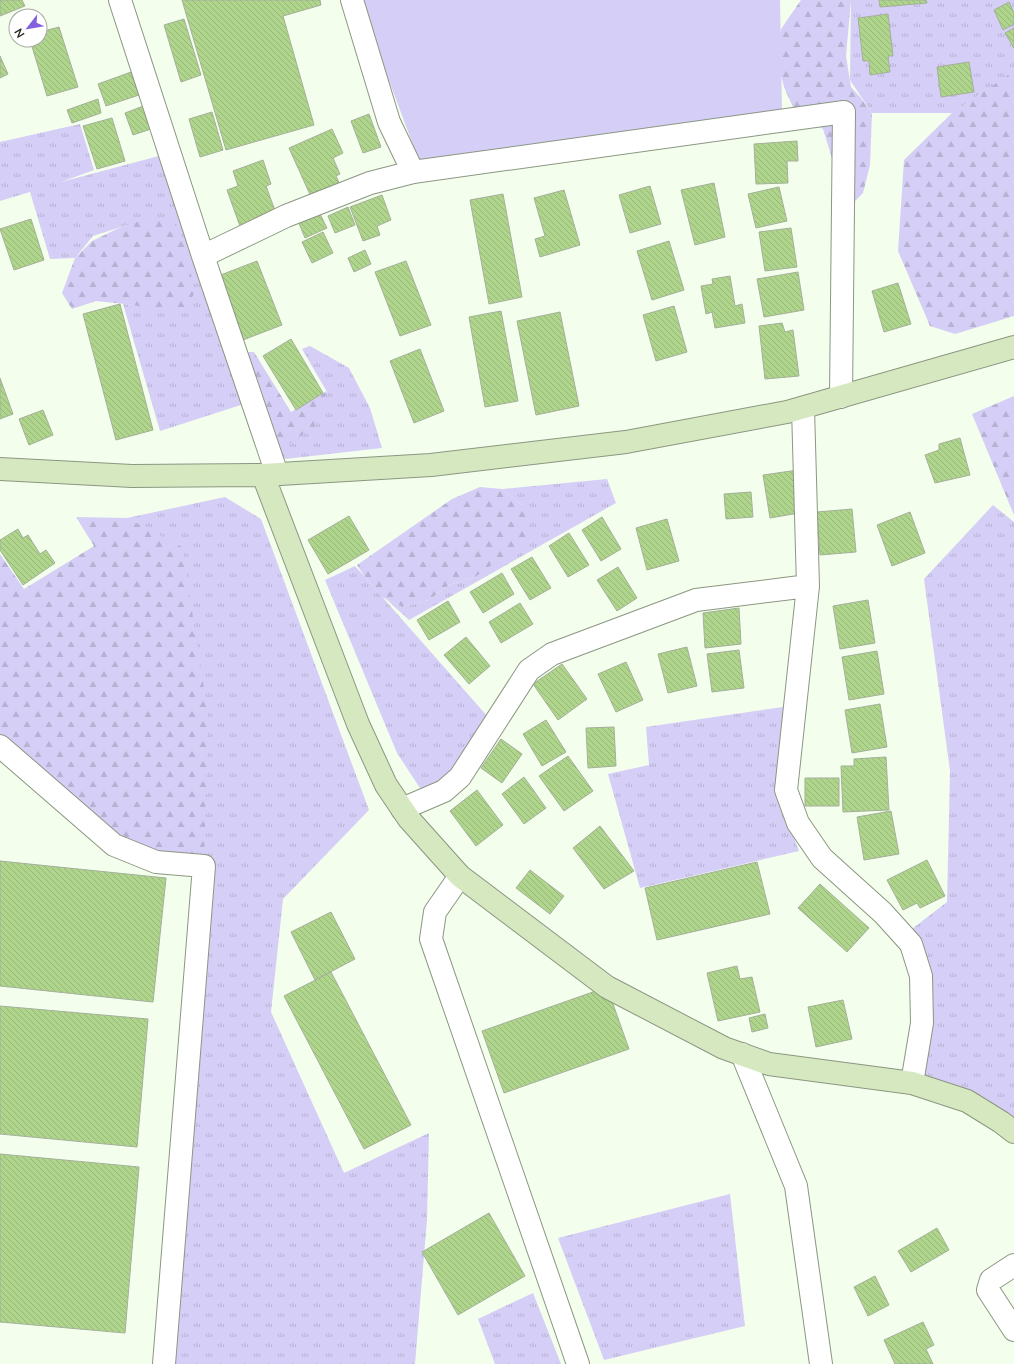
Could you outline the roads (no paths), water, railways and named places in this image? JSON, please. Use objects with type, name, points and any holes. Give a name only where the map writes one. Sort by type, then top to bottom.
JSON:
[{"type":"street","points":[[120,0],[204,256],[270,475],[358,724],[386,785],[409,819],[460,876],[607,987],[724,1048],[770,1064],[912,1083],[967,1101],[1014,1132]]},
{"type":"street","points":[[352,0],[389,122],[413,172]]},
{"type":"street","points":[[204,256],[286,216],[370,183],[413,172],[844,112],[841,396]]},
{"type":"street","points":[[0,468],[132,476],[270,475],[431,465],[626,442],[787,412],[1014,347]]},
{"type":"street","points":[[803,408],[808,586],[786,790],[798,823],[822,858],[883,913],[911,944],[921,976],[922,1023],[912,1083]]},
{"type":"street","points":[[402,809],[444,791],[460,777],[528,670],[552,654],[696,600],[808,586]]},
{"type":"street","points":[[0,746],[114,845],[156,862],[204,866],[164,1364]]},
{"type":"street","points":[[460,876],[435,912],[431,939],[578,1364]]},
{"type":"street","points":[[742,1054],[796,1186],[821,1364]]},
{"type":"street","points":[[1014,1265],[991,1280],[988,1290],[1014,1330]]}]
